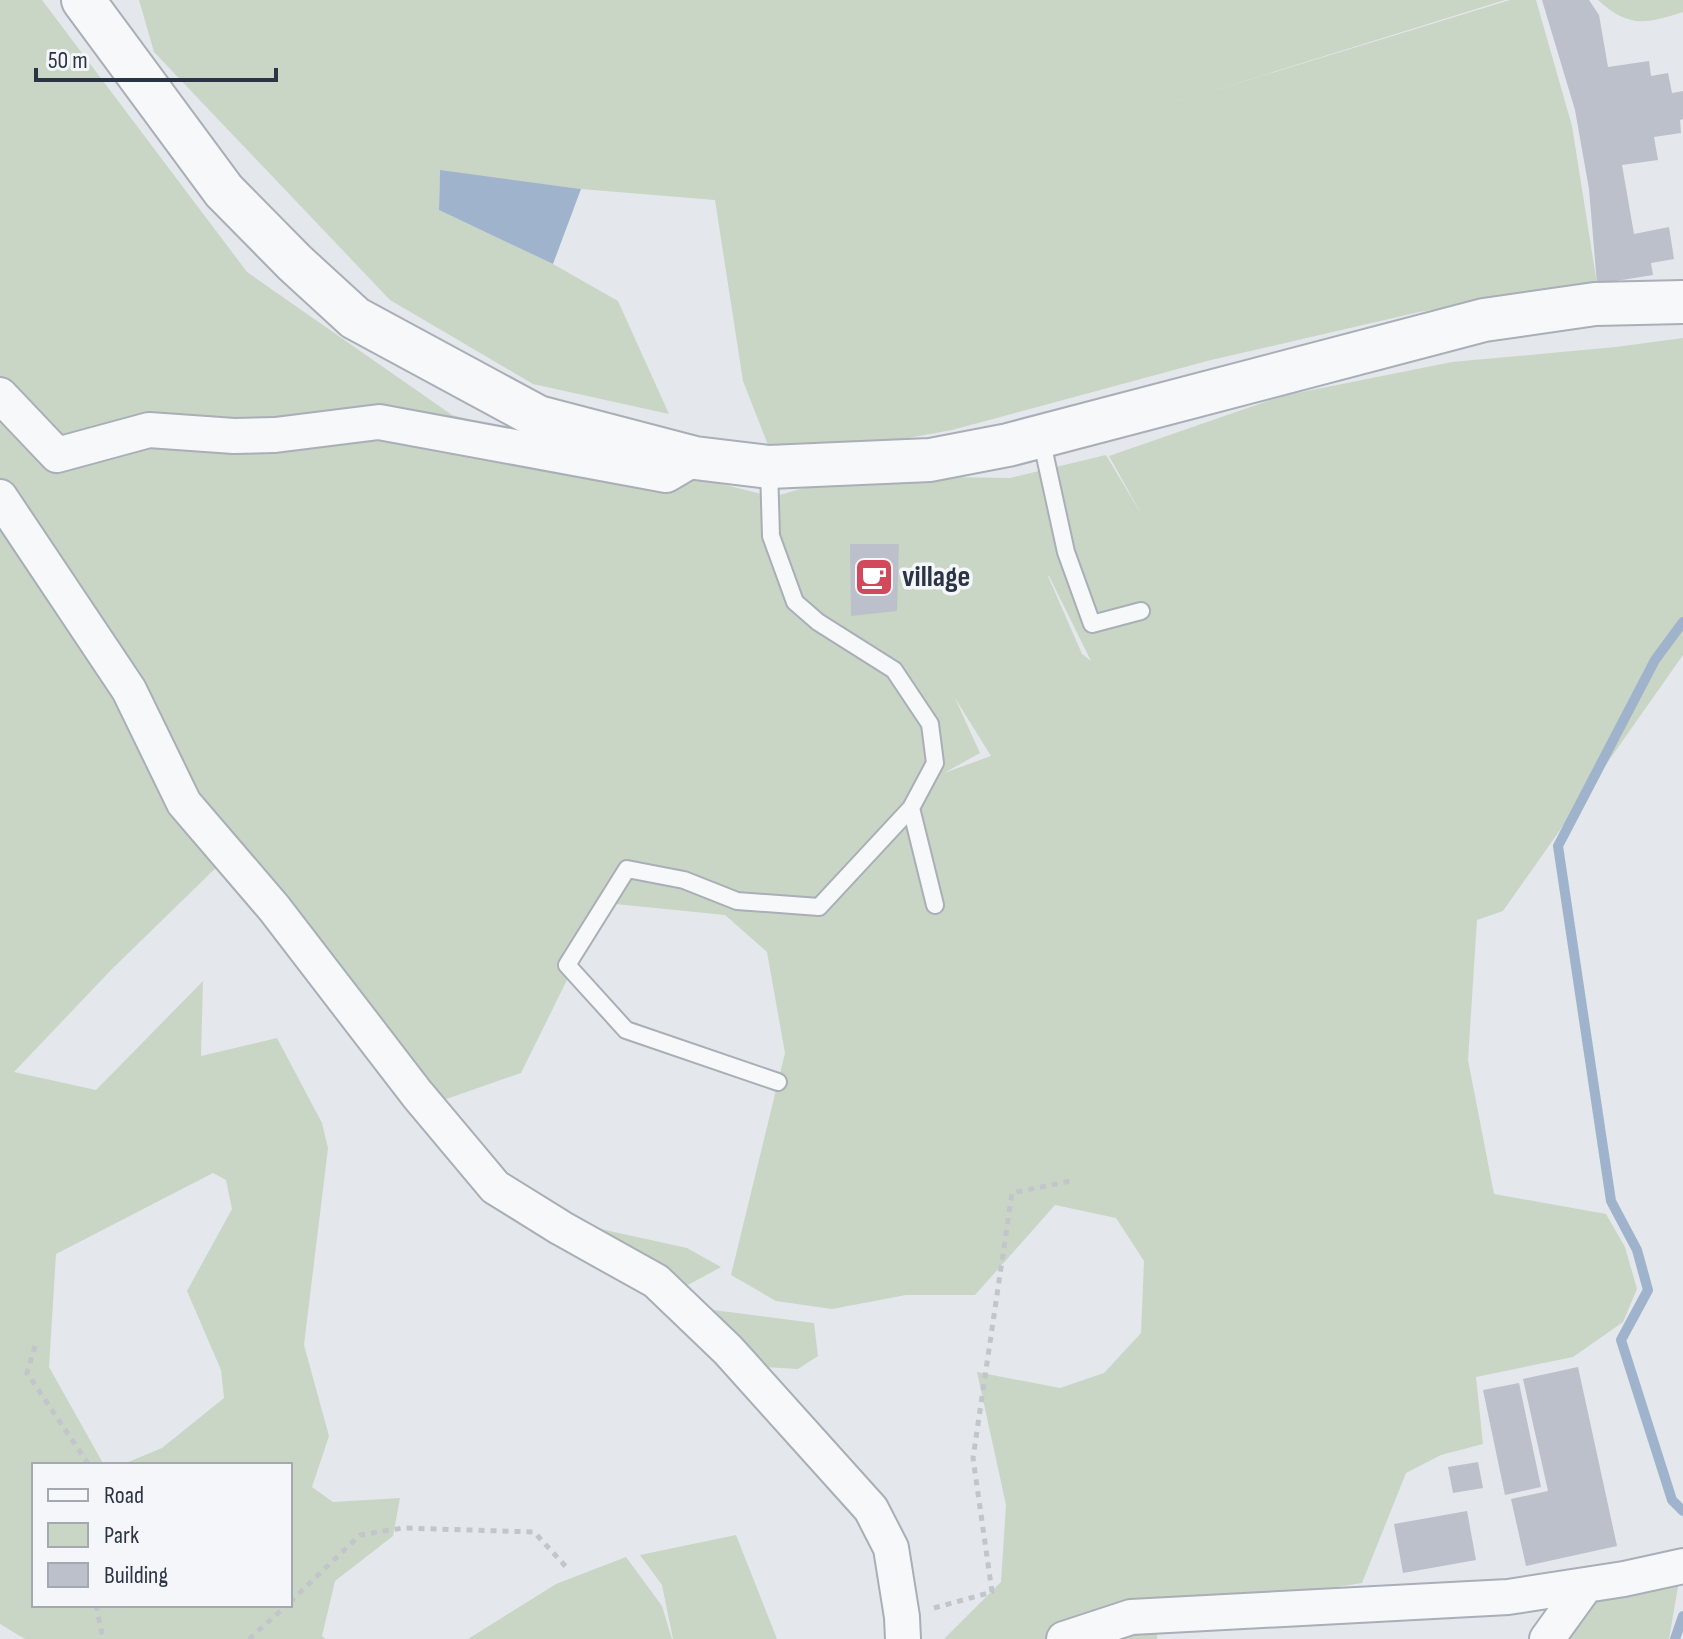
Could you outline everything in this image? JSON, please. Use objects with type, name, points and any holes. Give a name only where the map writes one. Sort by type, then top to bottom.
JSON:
[{"type":"street","points":[[83,0],[224,191],[355,318],[538,417],[695,458],[769,467],[930,460],[1041,436],[1484,320],[1595,304],[1683,302]]},
{"type":"street","points":[[0,395],[57,455],[149,430],[234,436],[275,435],[379,422],[666,475],[695,458]]},
{"type":"street","points":[[0,497],[129,690],[184,803],[274,908],[417,1094],[495,1187],[656,1281],[728,1350],[871,1509],[891,1548],[902,1628]]},
{"type":"street","points":[[1064,1639],[1131,1617],[1508,1597],[1683,1566]]},
{"type":"street","points":[[1547,1639],[1586,1585]]},
{"type":"lane","points":[[1041,436],[1066,552],[1092,624],[1141,611]]},
{"type":"lane","points":[[769,467],[771,536],[795,602],[818,622],[894,670],[930,724],[935,763],[911,808],[819,907],[737,901],[684,880],[627,869],[567,965],[626,1030],[778,1082]]},
{"type":"lane","points":[[911,808],[935,905]]},
{"type":"path","points":[[902,1628],[992,1592],[973,1458],[1012,1193],[1075,1180]]},
{"type":"path","points":[[35,1346],[27,1373],[88,1463]]},
{"type":"path","points":[[292,1600],[360,1535],[403,1528],[534,1532],[569,1570]]},
{"type":"path","points":[[96,1607],[103,1639]]},
{"type":"path","points":[[249,1639],[285,1607]]},
{"type":"green space","points":[[0,0],[42,0],[247,272],[452,415],[773,497],[814,485],[950,477],[1010,478],[1106,455],[1143,517],[1109,456],[1282,396],[1452,362],[1683,338],[1683,655],[1503,911],[1477,920],[1468,1060],[1494,1194],[1606,1214],[1625,1247],[1637,1289],[1623,1322],[1573,1357],[1476,1377],[1483,1444],[1441,1455],[1406,1473],[1362,1583],[1158,1615],[1157,1639],[944,1639],[1001,1582],[1006,1505],[977,1372],[1060,1388],[1104,1373],[1141,1333],[1144,1261],[1116,1218],[1055,1205],[975,1295],[906,1295],[832,1309],[776,1301],[731,1275],[785,1053],[767,952],[725,915],[605,903],[521,1073],[415,1110],[228,856],[111,970],[14,1072],[96,1090],[203,981],[201,1056],[277,1038],[322,1123],[328,1148],[304,1345],[329,1436],[312,1487],[333,1502],[400,1498],[393,1536],[335,1581],[322,1636],[326,1639],[25,1639],[0,1624]],"holes":[[[1049,576],[1091,661],[1082,654]],[[955,698],[991,756],[944,773],[980,753]],[[213,1173],[226,1180],[232,1209],[187,1291],[221,1370],[224,1398],[162,1448],[126,1463],[292,1463],[292,1607],[32,1607],[32,1463],[103,1463],[49,1367],[56,1254]]]},
{"type":"green space","points":[[139,0],[1505,0],[1180,101],[1510,0],[1536,0],[1572,126],[1597,284],[1419,312],[1211,360],[952,430],[870,445],[768,445],[743,381],[715,200],[581,189],[440,171],[439,210],[553,264],[618,301],[669,414],[533,384],[390,300],[154,52]]},
{"type":"green space","points":[[1598,0],[1683,0],[1683,12],[1638,21],[1619,15]]},
{"type":"green space","points":[[587,1226],[687,1248],[721,1267],[688,1285]]},
{"type":"green space","points":[[706,1309],[814,1323],[818,1356],[798,1369],[763,1367]]},
{"type":"green space","points":[[736,1535],[777,1639],[673,1639],[662,1585],[640,1555]]},
{"type":"green space","points":[[626,1557],[662,1606],[672,1639],[468,1639],[556,1584]]},
{"type":"green space","points":[[1679,1581],[1669,1639],[1561,1639],[1596,1592]]},
{"type":"water","points":[[440,170],[581,189],[553,264],[439,210]]},
{"type":"building","points":[[1542,0],[1589,0],[1599,15],[1608,67],[1649,61],[1651,76],[1668,73],[1672,93],[1683,91],[1681,133],[1654,137],[1658,160],[1622,165],[1634,234],[1669,227],[1674,259],[1651,263],[1653,275],[1597,284],[1589,189],[1575,110]]},
{"type":"building","points":[[850,544],[899,544],[897,611],[851,616]]},
{"type":"building","points":[[1578,1367],[1617,1546],[1526,1566],[1511,1499],[1548,1491],[1523,1379]]},
{"type":"building","points":[[1519,1383],[1541,1487],[1505,1495],[1483,1390]]},
{"type":"building","points":[[1478,1462],[1483,1488],[1453,1493],[1448,1467]]},
{"type":"building","points":[[1467,1511],[1476,1560],[1403,1573],[1394,1524]]},
{"type":"waterway","points":[[1683,622],[1655,660],[1558,846],[1611,1201],[1637,1250],[1648,1290],[1621,1340],[1672,1500],[1683,1511]]},
{"type":"waterway","points":[[1675,1639],[1683,1616]]},
{"type":"place","name":"village","points":[[874,577]]}]
